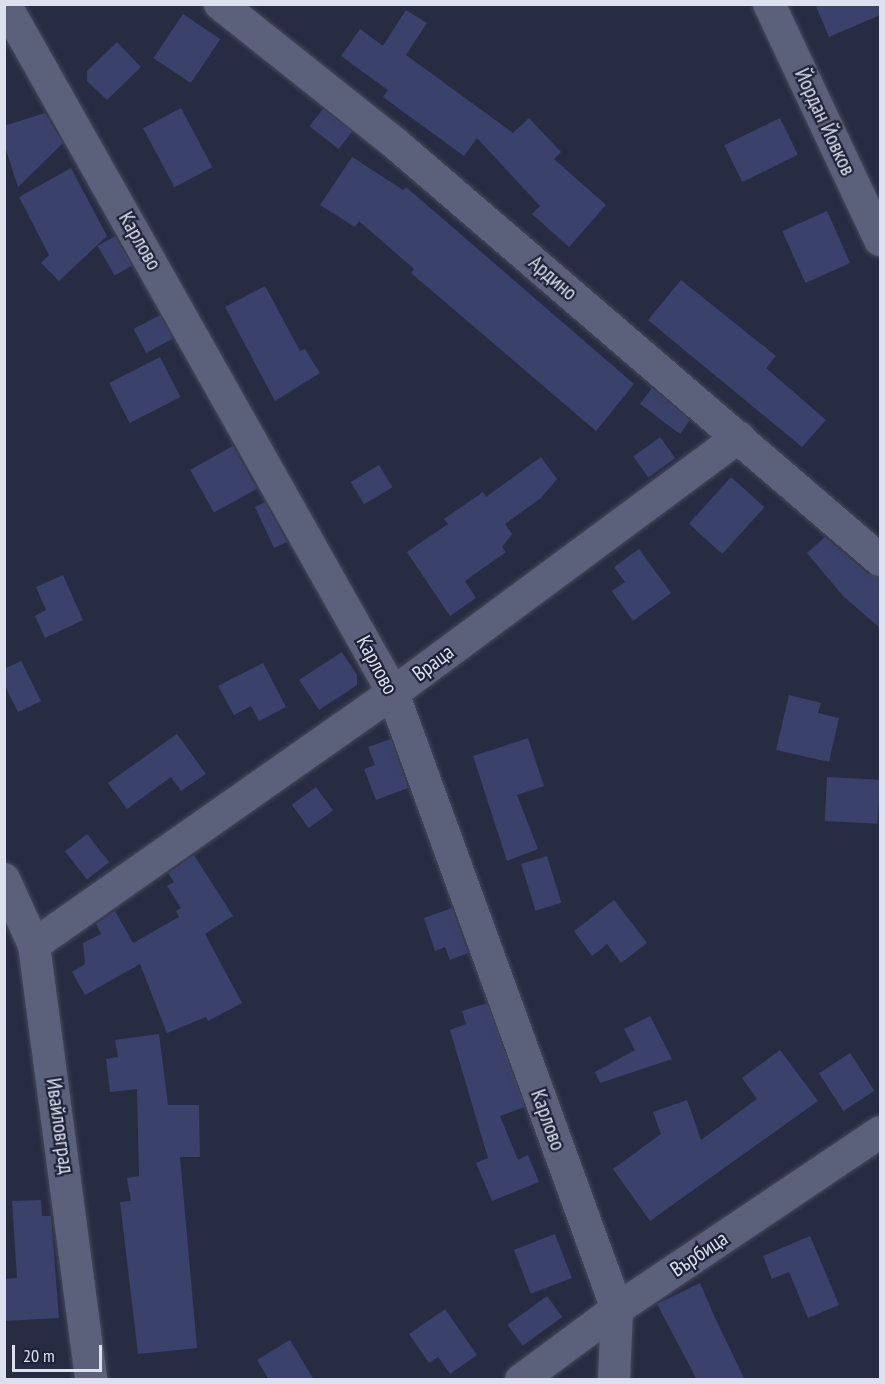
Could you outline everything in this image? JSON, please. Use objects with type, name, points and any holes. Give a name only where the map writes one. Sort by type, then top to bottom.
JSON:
[{"type":"street","name":"Карлово","points":[[5,4],[393,693],[617,1309],[614,1380]]},
{"type":"street","name":"Ардино","points":[[220,4],[397,145],[880,560]]},
{"type":"street","name":"Йордан Йовков","points":[[769,4],[880,240]]},
{"type":"street","name":"Враца","points":[[34,945],[393,693],[739,437]]},
{"type":"street","name":"Ивайловград","points":[[4,879],[34,945],[91,1380]]},
{"type":"street","name":"Върбица","points":[[521,1380],[617,1309],[880,1132]]},
{"type":"building","points":[[815,4],[880,4],[880,15],[829,37]]},
{"type":"building","points":[[406,10],[427,23],[406,55],[513,133],[529,118],[561,152],[554,159],[606,205],[569,247],[532,214],[540,206],[477,138],[464,156],[383,97],[388,90],[341,56],[360,29],[383,46]]},
{"type":"building","points":[[183,14],[220,39],[191,83],[153,58]]},
{"type":"building","points":[[117,42],[141,67],[107,100],[87,81],[87,71]]},
{"type":"building","points":[[181,108],[212,167],[174,187],[143,128]]},
{"type":"building","points":[[323,109],[352,132],[339,149],[309,126]]},
{"type":"building","points":[[45,113],[63,143],[18,187],[4,144],[4,126]]},
{"type":"building","points":[[780,118],[798,155],[742,182],[724,145]]},
{"type":"building","points":[[352,157],[403,190],[406,187],[634,384],[596,431],[411,273],[414,269],[359,221],[355,227],[320,205]]},
{"type":"building","points":[[71,168],[107,236],[59,281],[41,263],[49,255],[19,197]]},
{"type":"building","points":[[827,211],[850,263],[805,283],[782,231]]},
{"type":"building","points":[[115,236],[132,265],[115,275],[98,246]]},
{"type":"building","points":[[681,280],[776,356],[766,368],[826,420],[802,447],[648,320]]},
{"type":"building","points":[[265,286],[300,351],[305,349],[320,373],[275,401],[225,307]]},
{"type":"building","points":[[160,315],[173,339],[146,353],[134,329]]},
{"type":"building","points":[[160,357],[180,397],[130,423],[109,383]]},
{"type":"building","points":[[652,388],[690,420],[680,434],[640,404]]},
{"type":"building","points":[[660,437],[675,458],[649,477],[633,456]]},
{"type":"building","points":[[233,446],[257,489],[214,513],[190,470]]},
{"type":"building","points":[[541,457],[557,479],[541,498],[505,524],[512,534],[502,547],[506,552],[465,581],[476,598],[450,616],[407,552],[448,524],[444,519],[483,492],[486,497]]},
{"type":"building","points":[[379,465],[392,487],[364,504],[351,482]]},
{"type":"building","points":[[731,477],[764,507],[722,554],[689,524]]},
{"type":"building","points":[[265,502],[287,542],[274,548],[255,507]]},
{"type":"building","points":[[825,537],[868,574],[880,577],[880,628],[843,596],[807,553]]},
{"type":"building","points":[[639,549],[671,593],[633,621],[612,591],[625,582],[614,567]]},
{"type":"building","points":[[63,575],[83,620],[45,638],[35,616],[46,610],[36,587]]},
{"type":"building","points":[[342,652],[357,675],[357,685],[319,710],[299,680]]},
{"type":"building","points":[[21,661],[41,701],[18,712],[4,684],[4,669]]},
{"type":"building","points":[[263,663],[286,707],[259,721],[251,706],[234,715],[218,686]]},
{"type":"building","points":[[789,695],[821,703],[818,713],[839,718],[829,762],[776,750]]},
{"type":"building","points":[[177,734],[206,774],[181,791],[171,777],[127,809],[108,783]]},
{"type":"building","points":[[528,738],[544,786],[517,795],[538,849],[507,861],[473,756]]},
{"type":"building","points":[[391,739],[408,788],[376,800],[364,769],[375,765],[368,747]]},
{"type":"building","points":[[827,777],[880,780],[878,824],[825,821]]},
{"type":"building","points":[[316,787],[333,810],[309,828],[292,805]]},
{"type":"building","points":[[87,834],[109,862],[87,880],[65,851]]},
{"type":"building","points":[[194,855],[233,916],[205,934],[242,1003],[208,1021],[206,1017],[167,1033],[140,964],[85,995],[72,972],[85,964],[83,943],[101,934],[96,924],[115,911],[133,943],[179,917],[176,911],[181,908],[167,886],[174,882],[168,873]]},
{"type":"building","points":[[547,856],[561,903],[536,911],[521,864]]},
{"type":"building","points":[[614,900],[647,943],[621,963],[607,944],[592,956],[574,931]]},
{"type":"building","points":[[452,908],[468,953],[450,960],[445,947],[435,951],[424,918]]},
{"type":"building","points":[[487,1003],[525,1107],[500,1116],[518,1160],[528,1155],[539,1182],[492,1201],[476,1163],[488,1158],[450,1030],[466,1024],[462,1011]]},
{"type":"building","points":[[650,1016],[672,1059],[600,1083],[595,1072],[635,1050],[624,1029]]},
{"type":"building","points":[[159,1034],[168,1105],[199,1105],[200,1157],[180,1157],[197,1348],[138,1354],[120,1202],[131,1201],[127,1178],[139,1176],[137,1089],[110,1092],[106,1059],[118,1057],[115,1040]]},
{"type":"building","points":[[780,1050],[818,1101],[650,1221],[613,1169],[661,1134],[653,1112],[687,1100],[701,1140],[757,1099],[742,1078]]},
{"type":"building","points":[[850,1053],[875,1091],[843,1111],[819,1073]]},
{"type":"building","points":[[41,1200],[42,1216],[51,1216],[59,1318],[4,1321],[4,1279],[17,1278],[12,1201]]},
{"type":"building","points":[[555,1234],[572,1278],[531,1294],[514,1250]]},
{"type":"building","points":[[810,1236],[839,1305],[808,1318],[789,1272],[772,1279],[763,1256]]},
{"type":"building","points":[[700,1283],[745,1380],[697,1380],[657,1304]]},
{"type":"building","points":[[547,1296],[562,1317],[523,1346],[507,1325]]},
{"type":"building","points":[[445,1309],[477,1355],[450,1374],[438,1357],[429,1363],[409,1334]]},
{"type":"building","points":[[290,1340],[314,1380],[269,1380],[257,1360]]}]
